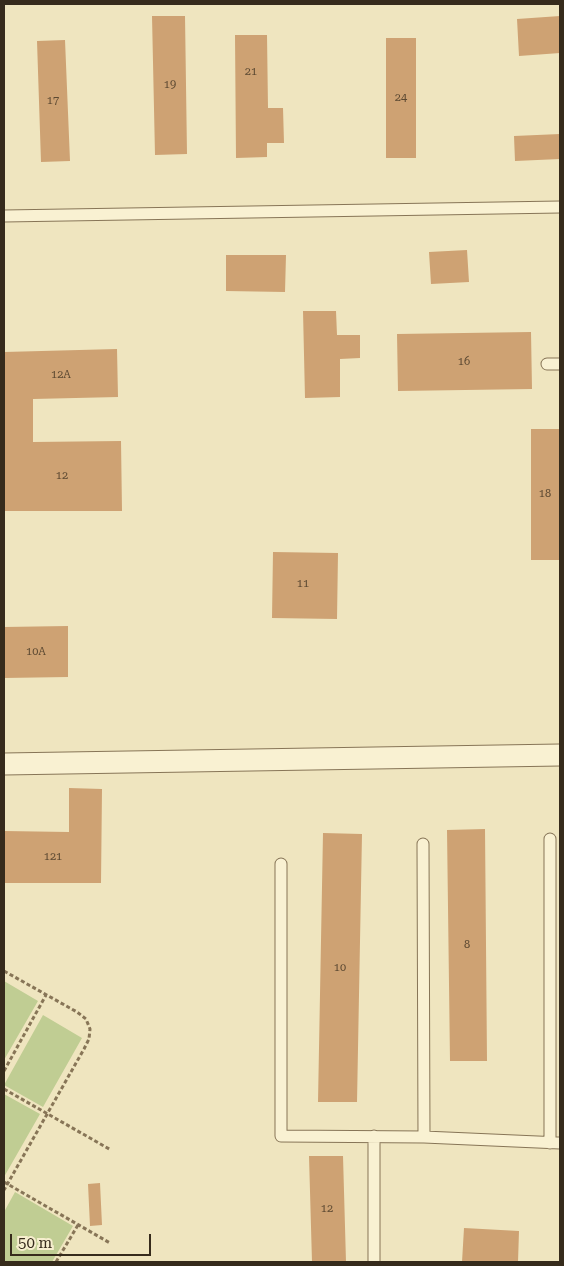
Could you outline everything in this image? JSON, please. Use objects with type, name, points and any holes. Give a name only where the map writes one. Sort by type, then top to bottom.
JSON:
[{"type":"street","points":[[4,764],[560,755]]},
{"type":"lane","points":[[4,216],[560,207]]},
{"type":"lane","points":[[547,364],[560,364]]},
{"type":"lane","points":[[281,864],[281,1136],[424,1137],[555,1143],[550,839]]},
{"type":"lane","points":[[423,844],[424,1137]]},
{"type":"lane","points":[[374,1136],[374,1262]]},
{"type":"path","points":[[4,972],[78,1012],[86,1019],[90,1028],[89,1039],[6,1183],[4,1190]]},
{"type":"path","points":[[4,1072],[46,995]]},
{"type":"path","points":[[4,1089],[111,1150]]},
{"type":"path","points":[[6,1183],[110,1243]]},
{"type":"path","points":[[56,1262],[78,1225]]},
{"type":"green space","points":[[4,981],[38,1001],[4,1060]]},
{"type":"green space","points":[[43,1015],[82,1038],[43,1107],[4,1085]]},
{"type":"green space","points":[[4,1094],[40,1114],[4,1177]]},
{"type":"green space","points":[[15,1192],[73,1226],[52,1262],[4,1262],[4,1212]]},
{"type":"building","points":[[152,16],[185,16],[187,154],[155,155]]},
{"type":"building","points":[[560,16],[560,53],[519,56],[517,19]]},
{"type":"building","points":[[235,35],[267,35],[268,108],[283,108],[284,143],[267,143],[267,157],[236,158]]},
{"type":"building","points":[[386,38],[416,38],[416,158],[386,158]]},
{"type":"building","points":[[65,40],[70,161],[41,162],[37,41]]},
{"type":"building","points":[[560,134],[560,159],[515,161],[514,136]]},
{"type":"building","points":[[467,250],[469,282],[431,284],[429,252]]},
{"type":"building","points":[[226,255],[286,255],[285,292],[226,291]]},
{"type":"building","points":[[303,311],[336,311],[337,335],[360,335],[360,358],[340,359],[340,397],[305,398]]},
{"type":"building","points":[[531,332],[532,389],[398,391],[397,334]]},
{"type":"building","points":[[117,349],[118,397],[33,399],[33,442],[121,441],[122,511],[4,511],[4,352]]},
{"type":"building","points":[[531,429],[560,429],[560,560],[531,560]]},
{"type":"building","points":[[273,552],[338,553],[337,619],[272,618]]},
{"type":"building","points":[[68,626],[68,677],[4,678],[4,627]]},
{"type":"building","points":[[69,788],[102,789],[101,883],[4,883],[4,831],[69,832]]},
{"type":"building","points":[[485,829],[487,1061],[450,1061],[447,830]]},
{"type":"building","points":[[323,833],[362,834],[357,1102],[318,1102]]},
{"type":"building","points":[[309,1156],[343,1156],[346,1262],[312,1262]]},
{"type":"building","points":[[100,1183],[102,1225],[90,1226],[88,1184]]},
{"type":"building","points":[[464,1228],[519,1231],[518,1262],[462,1262]]}]
